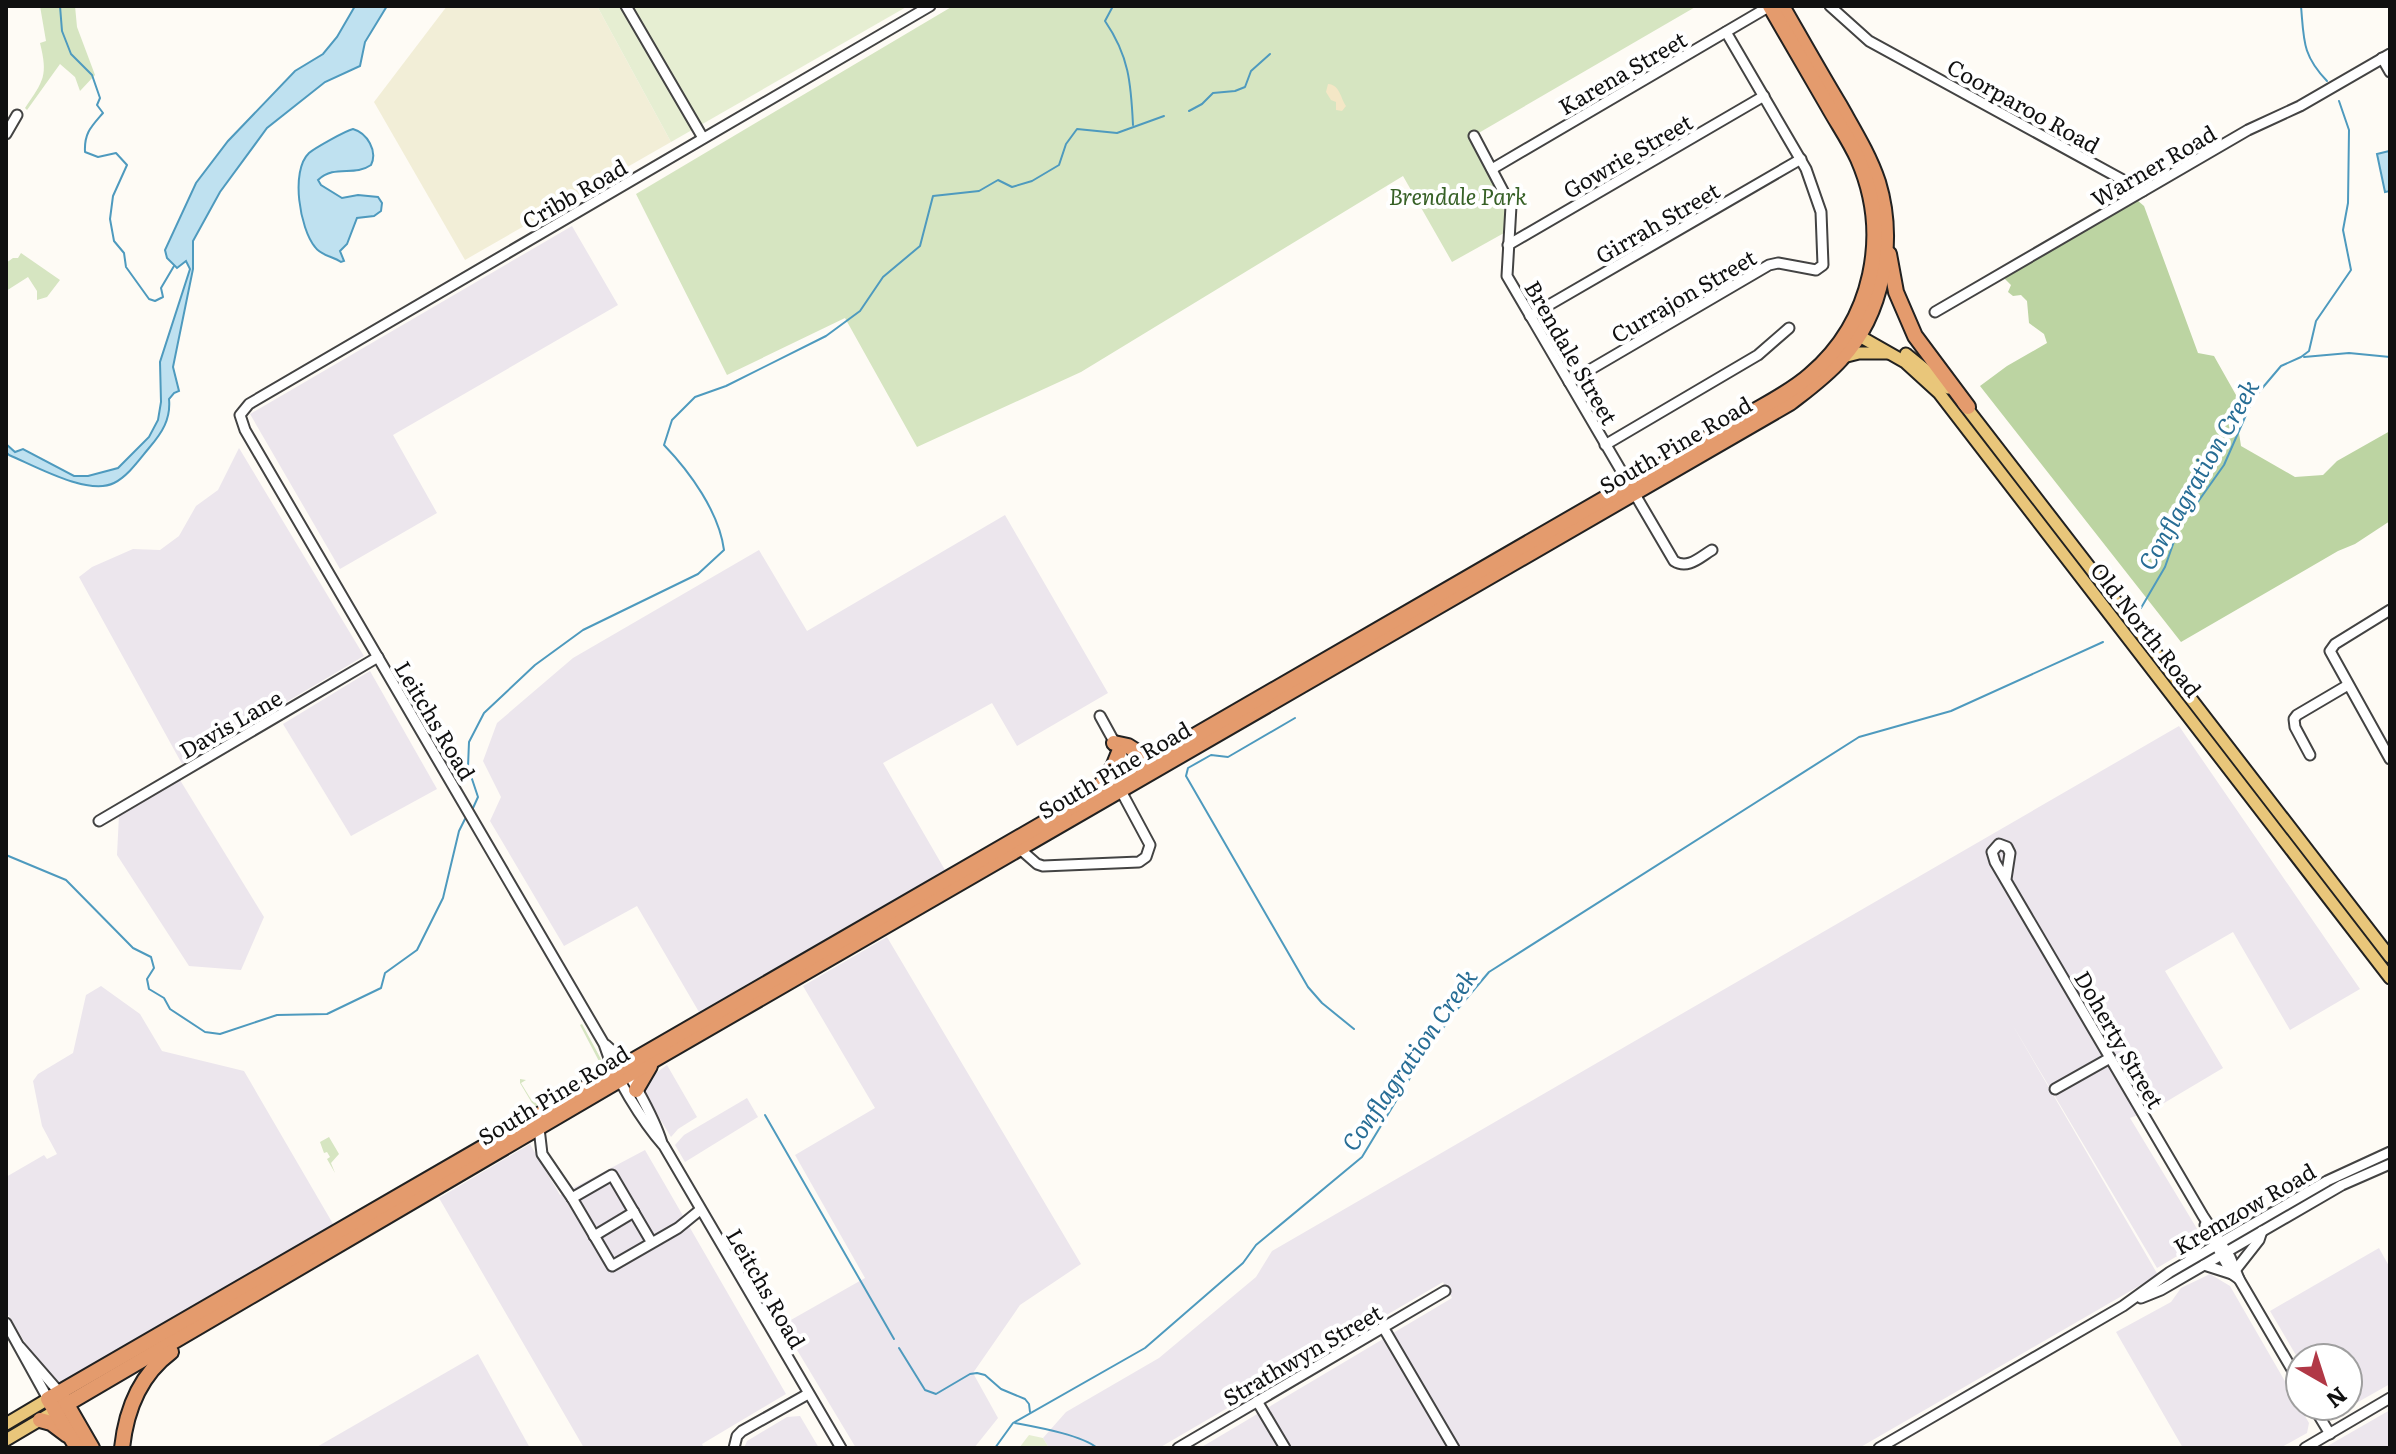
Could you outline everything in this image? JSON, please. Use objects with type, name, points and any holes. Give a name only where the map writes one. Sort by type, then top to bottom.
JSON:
[{"type":"highway","name":"South Pine Road","points":[[57,1402],[881,923],[1098,790],[1134,776],[1631,489],[1796,386],[1856,329],[1875,239],[1870,193],[1858,159],[1770,6]]},
{"type":"highway","name":"South Pine Road","points":[[881,923],[1121,791],[1150,760],[1790,403],[1843,357],[1878,289],[1886,234],[1882,199],[1865,151],[1782,6]]},
{"type":"highway","points":[[1886,234],[1896,292],[1907,321],[1923,350],[1968,407]]},
{"type":"highway","points":[[1098,790],[1113,767],[1116,747],[1128,746],[1150,760]]},
{"type":"highway","name":"South Pine Road","points":[[57,1402],[183,1336],[539,1128],[622,1073],[652,1061],[777,983]]},
{"type":"highway","points":[[636,1090],[652,1061]]},
{"type":"highway","points":[[122,1448],[125,1427],[137,1393],[154,1367],[178,1346],[183,1336]]},
{"type":"highway","points":[[57,1402],[74,1442]]},
{"type":"highway","points":[[57,1402],[92,1448]]},
{"type":"highway","points":[[40,1420],[51,1423],[74,1442]]},
{"type":"main road","name":"Old North Road","points":[[1856,329],[1905,362],[1939,393],[2050,526],[2390,957]]},
{"type":"main road","name":"Old North Road","points":[[1856,329],[1910,356],[1933,373],[1968,407],[2050,526],[2390,978]]},
{"type":"main road","points":[[1843,357],[1859,353],[1892,353]]},
{"type":"main road","points":[[6,1440],[40,1420],[57,1402]]},
{"type":"main road","points":[[6,1424],[57,1402]]},
{"type":"street","points":[[626,6],[703,138]]},
{"type":"street","name":"Cribb Road","points":[[240,415],[249,404],[930,6]]},
{"type":"street","name":"Karena Street","points":[[1492,169],[1770,6]]},
{"type":"street","name":"Coorparoo Road","points":[[1830,6],[1869,41],[2143,191]]},
{"type":"street","name":"Coorparoo Road","points":[[1839,6],[1887,50]]},
{"type":"street","points":[[1726,32],[1801,159]]},
{"type":"street","points":[[2386,56],[2390,72]]},
{"type":"street","name":"Warner Road","points":[[1935,312],[2248,130],[2300,106],[2386,56]]},
{"type":"street","name":"Gowrie Street","points":[[1508,245],[1764,96]]},
{"type":"street","points":[[6,134],[17,115]]},
{"type":"street","name":"Brendale Street","points":[[1474,136],[1511,206],[1507,276],[1676,564],[1688,564],[1712,550]]},
{"type":"street","name":"Currajon Street","points":[[1569,382],[1769,265],[1820,268],[1825,259],[1821,212],[1801,159]]},
{"type":"street","name":"Girrah Street","points":[[1530,316],[1801,159]]},
{"type":"street","points":[[1605,445],[1758,355],[1789,328]]},
{"type":"street","name":"Leitchs Road","points":[[240,415],[245,430],[622,1073],[651,1132],[664,1146]]},
{"type":"street","points":[[2388,615],[2335,644],[2330,651],[2390,759]]},
{"type":"street","name":"Davis Lane","points":[[99,821],[378,657]]},
{"type":"street","points":[[2310,755],[2294,719],[2348,685]]},
{"type":"street","points":[[1100,716],[1134,776]]},
{"type":"street","points":[[1020,849],[1043,866],[1139,862],[1146,857],[1150,845],[1121,791]]},
{"type":"street","name":"Doherty Street","points":[[2006,879],[2284,1356]]},
{"type":"street","points":[[2055,1089],[2110,1058]]},
{"type":"street","name":"Leitchs Road","points":[[622,1073],[636,1090],[700,1210],[841,1448]]},
{"type":"street","points":[[539,1128],[542,1154],[612,1266],[678,1228],[700,1210]]},
{"type":"street","name":"Kremzow Road","points":[[2123,1306],[2161,1290],[2204,1265],[2236,1234],[2346,1171],[2390,1152]]},
{"type":"street","name":"Kremzow Road","points":[[1879,1448],[2123,1306],[2189,1261],[2262,1231],[2342,1185],[2390,1164]]},
{"type":"street","points":[[572,1198],[612,1175],[652,1243]]},
{"type":"street","points":[[594,1236],[634,1212]]},
{"type":"street","points":[[2189,1261],[2209,1227],[2236,1234]]},
{"type":"street","points":[[2204,1265],[2236,1274],[2262,1231]]},
{"type":"street","name":"Strathwyn Street","points":[[1178,1448],[1445,1291]]},
{"type":"street","points":[[6,1323],[24,1360],[57,1402]]},
{"type":"street","points":[[1383,1327],[1454,1448]]},
{"type":"street","points":[[734,1448],[742,1431],[808,1394]]},
{"type":"street","points":[[2305,1448],[2390,1398]]},
{"type":"street","points":[[1257,1401],[1285,1448]]},
{"type":"street","points":[[2323,1422],[2330,1434]]},
{"type":"shaded area","points":[[447,6],[597,6],[671,142],[465,260],[374,102]]},
{"type":"shaded area","points":[[572,226],[618,305],[393,435],[437,513],[340,569],[250,414]]},
{"type":"shaded area","points":[[239,448],[364,656],[182,764],[79,577],[92,567],[133,549],[160,550],[179,536],[196,506],[218,490]]},
{"type":"shaded area","points":[[1005,515],[1108,693],[1017,746],[992,703],[883,763],[945,870],[699,1012],[637,906],[564,946],[490,821],[501,797],[483,761],[497,723],[573,658],[759,550],[807,631]]},
{"type":"shaded area","points":[[370,671],[437,789],[351,836],[283,724]]},
{"type":"shaded area","points":[[2179,726],[2360,989],[2290,1030],[2233,932],[2165,971],[2223,1068],[2154,1109],[2130,1118],[2199,1232],[2179,1255],[2157,1268],[2012,1024],[2158,1275],[1859,1448],[1200,1448],[1452,1298],[1443,1282],[1159,1448],[1049,1448],[1043,1438],[1066,1412],[1159,1358],[1256,1277],[1272,1251]]},
{"type":"shaded area","points":[[180,780],[264,917],[241,970],[189,966],[117,855],[119,815]]},
{"type":"shaded area","points":[[887,937],[1081,1264],[1020,1305],[973,1373],[998,1418],[974,1448],[856,1448],[782,1325],[865,1278],[795,1155],[875,1108],[803,986]]},
{"type":"shaded area","points":[[101,986],[140,1014],[162,1051],[244,1071],[336,1229],[61,1383],[53,1378],[27,1346],[6,1311],[6,1177],[44,1155],[47,1159],[57,1154],[42,1126],[33,1081],[38,1074],[73,1053],[86,995]]},
{"type":"shaded area","points":[[667,1065],[697,1117],[671,1137],[645,1094],[648,1079]]},
{"type":"shaded area","points":[[747,1098],[758,1117],[685,1162],[675,1145],[684,1135]]},
{"type":"shaded area","points":[[530,1144],[560,1195],[645,1150],[786,1394],[702,1444],[704,1448],[584,1448],[439,1198]]},
{"type":"shaded area","points":[[2379,1248],[2390,1268],[2390,1384],[2364,1399],[2364,1342],[2288,1342],[2270,1311]]},
{"type":"shaded area","points":[[2210,1274],[2230,1286],[2284,1380],[2284,1422],[2308,1422],[2307,1433],[2280,1448],[2183,1448],[2116,1332],[2171,1302],[2181,1288]]},
{"type":"shaded area","points":[[478,1354],[530,1448],[315,1448]]},
{"type":"shaded area","points":[[2390,1410],[2390,1448],[2324,1448]]},
{"type":"shaded area","points":[[800,1416],[819,1448],[744,1448],[747,1441],[787,1417]]},
{"type":"green space","points":[[40,6],[75,6],[77,27],[95,75],[80,91],[75,77],[60,64],[27,110],[25,108],[44,71],[40,43],[46,41]]},
{"type":"green space","points":[[597,6],[908,6],[671,142]]},
{"type":"green space","name":"Brendale Park","points":[[953,6],[1697,6],[1470,138],[1506,202],[1504,233],[1452,262],[1403,176],[1081,372],[917,447],[845,318],[727,375],[636,194]]},
{"type":"green space","points":[[2137,200],[2144,206],[2198,353],[2214,356],[2236,395],[2241,446],[2295,477],[2323,475],[2337,461],[2390,431],[2390,521],[2181,642],[1980,386],[2047,343],[2044,334],[2029,323],[2027,301],[2021,295],[2013,296],[2008,292],[2011,285],[2002,276]]},
{"type":"green space","points":[[21,253],[60,280],[47,297],[37,300],[37,291],[28,277],[6,291],[6,263],[18,258]]},
{"type":"green space","points":[[582,1024],[602,1066],[535,1108],[520,1083],[520,1079],[526,1080],[521,1083],[532,1101],[538,1099],[541,1102],[584,1077],[583,1072],[588,1073],[601,1065]]},
{"type":"green space","points":[[329,1137],[339,1154],[331,1163],[335,1173],[327,1159],[330,1157],[327,1152],[324,1153],[320,1142]]},
{"type":"green space","points":[[1029,1435],[1043,1438],[1049,1448],[1019,1448]]},
{"type":"sand","points":[[1328,84],[1339,92],[1346,106],[1342,111],[1336,110],[1336,102],[1326,92]]},
{"type":"water","points":[[355,6],[387,6],[365,42],[360,66],[325,82],[267,128],[220,192],[193,241],[193,269],[173,367],[179,391],[169,399],[167,419],[154,442],[124,476],[103,486],[76,483],[9,455],[6,444],[15,452],[23,449],[74,476],[88,476],[118,468],[149,437],[158,420],[161,402],[160,362],[190,269],[186,261],[177,268],[167,258],[165,250],[196,183],[228,141],[295,71],[323,54]]},
{"type":"water","points":[[353,129],[363,134],[370,143],[373,154],[371,165],[331,173],[318,180],[342,198],[358,195],[378,197],[382,203],[381,211],[374,216],[357,218],[347,244],[340,251],[344,261],[341,262],[320,252],[310,239],[299,200],[300,173],[309,153]]},
{"type":"water","points":[[2389,151],[2390,191],[2385,192],[2377,154]]},
{"type":"waterway","points":[[60,6],[62,31],[71,54],[92,75],[100,98],[97,105],[103,113],[87,135],[85,152],[98,157],[116,153],[127,165],[113,196],[110,219],[114,241],[124,253],[126,267],[149,299],[155,301],[163,297],[161,288],[174,266]]},
{"type":"waterway","points":[[1113,6],[1105,21],[1124,58],[1133,125]]},
{"type":"waterway","name":"Conflagration Creek","points":[[2301,6],[2309,55],[2327,81]]},
{"type":"waterway","points":[[1189,111],[1213,93],[1245,87],[1251,71],[1270,54]]},
{"type":"waterway","name":"Conflagration Creek","points":[[2141,608],[2165,567],[2178,530],[2224,465],[2253,399],[2281,366],[2309,351],[2316,321],[2351,270],[2343,230],[2348,203],[2349,130],[2339,101]]},
{"type":"waterway","points":[[473,808],[478,797],[468,767],[469,742],[484,713],[535,665],[583,630],[698,574],[724,550],[710,507],[684,467],[664,445],[672,420],[695,397],[726,386],[826,336],[860,311],[883,277],[920,246],[933,196],[979,191],[998,180],[1012,187],[1032,181],[1059,165],[1066,144],[1077,129],[1117,133],[1164,116]]},
{"type":"waterway","points":[[2304,357],[2349,353],[2390,357]]},
{"type":"waterway","name":"Conflagration Creek","points":[[995,1448],[1013,1423],[1145,1348],[1243,1263],[1256,1245],[1362,1157],[1419,1063],[1450,1018],[1489,972],[1859,737],[1951,711],[2103,642]]},
{"type":"waterway","points":[[1295,718],[1228,757],[1211,755],[1188,768],[1186,776],[1308,987],[1354,1029]]},
{"type":"waterway","points":[[6,855],[66,880],[133,948],[151,957],[154,968],[147,979],[149,989],[164,998],[170,1009],[205,1032],[220,1034],[277,1015],[327,1014],[381,988],[385,973],[417,950],[443,898],[459,831],[465,819]]},
{"type":"waterway","points":[[765,1115],[894,1339]]},
{"type":"waterway","points":[[899,1348],[925,1390],[936,1394],[977,1373],[985,1375],[1001,1389],[1025,1399],[1030,1412]]},
{"type":"waterway","points":[[1015,1423],[1070,1435],[1097,1448]]}]
